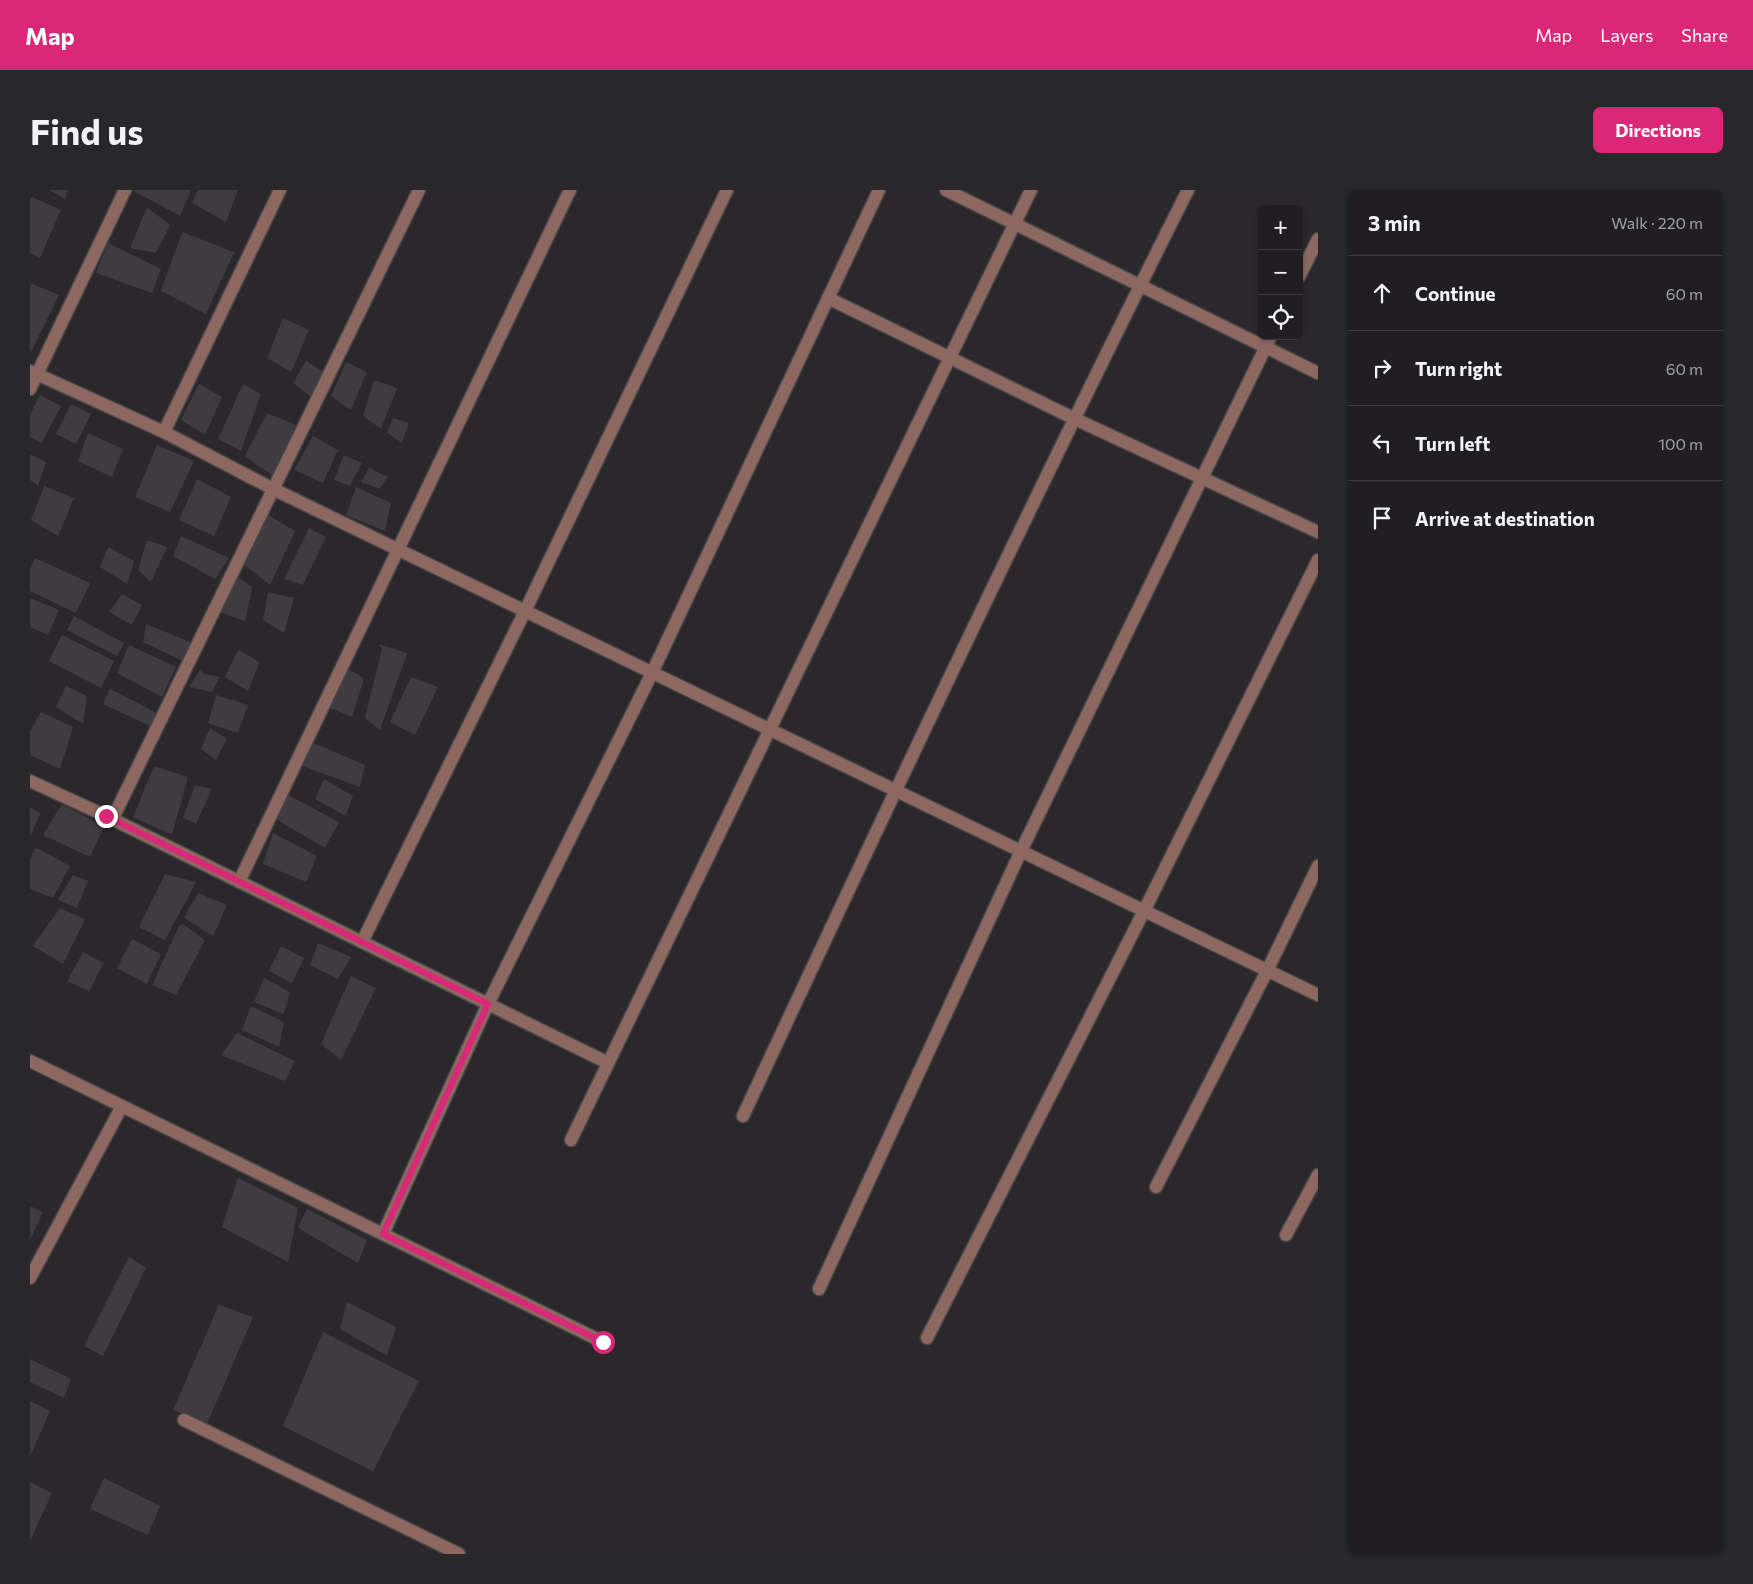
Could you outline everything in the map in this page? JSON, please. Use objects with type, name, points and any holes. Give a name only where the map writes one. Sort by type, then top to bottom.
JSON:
[{"type":"street","points":[[30,389],[34,372],[125,190]]},
{"type":"street","points":[[164,432],[280,190]]},
{"type":"street","points":[[112,820],[419,190]]},
{"type":"street","points":[[239,882],[570,190]]},
{"type":"street","points":[[362,942],[525,611],[727,190]]},
{"type":"street","points":[[383,1234],[488,1004],[652,673],[879,190]]},
{"type":"street","points":[[946,190],[1140,286],[1268,342],[1318,373]]},
{"type":"street","points":[[570,1140],[1031,190]]},
{"type":"street","points":[[743,1116],[895,790],[1188,190]]},
{"type":"street","points":[[1303,269],[1318,239]]},
{"type":"street","points":[[828,298],[1075,419],[1318,532]]},
{"type":"street","points":[[819,1289],[1021,851],[1268,342]]},
{"type":"street","points":[[34,372],[164,432],[273,489],[1318,995]]},
{"type":"street","points":[[927,1338],[1144,911],[1318,560]]},
{"type":"street","points":[[30,780],[608,1063]]},
{"type":"street","points":[[1156,1187],[1267,971],[1318,866]]},
{"type":"street","points":[[30,1061],[603,1342]]},
{"type":"street","points":[[30,1278],[122,1106]]},
{"type":"street","points":[[1286,1235],[1318,1175]]},
{"type":"street","points":[[184,1420],[459,1554]]},
{"type":"building","points":[[49,190],[68,190],[65,199]]},
{"type":"building","points":[[132,190],[191,190],[180,216]]},
{"type":"building","points":[[198,190],[238,190],[226,222],[192,203]]},
{"type":"building","points":[[32,197],[61,210],[40,258],[30,253],[30,200]]},
{"type":"building","points":[[147,207],[170,225],[156,253],[130,248]]},
{"type":"building","points":[[182,232],[234,252],[206,314],[161,291]]},
{"type":"building","points":[[108,243],[161,269],[152,293],[96,273]]},
{"type":"building","points":[[30,283],[59,295],[31,352],[30,351]]},
{"type":"building","points":[[283,318],[309,330],[291,372],[267,358]]},
{"type":"building","points":[[306,361],[327,374],[315,400],[293,383]]},
{"type":"building","points":[[346,362],[367,372],[351,410],[331,396]]},
{"type":"building","points":[[374,380],[397,388],[381,429],[363,416]]},
{"type":"building","points":[[199,384],[222,397],[205,435],[181,420]]},
{"type":"building","points":[[243,384],[261,394],[241,451],[218,439]]},
{"type":"building","points":[[40,395],[61,406],[42,443],[30,437],[30,415]]},
{"type":"building","points":[[71,404],[91,414],[76,444],[56,434]]},
{"type":"building","points":[[267,413],[296,425],[276,478],[245,456]]},
{"type":"building","points":[[393,418],[409,423],[402,443],[387,433]]},
{"type":"building","points":[[88,433],[123,449],[112,477],[78,461]]},
{"type":"building","points":[[313,436],[338,450],[323,483],[294,470]]},
{"type":"building","points":[[157,445],[194,461],[170,512],[135,497]]},
{"type":"building","points":[[30,454],[46,462],[38,486],[30,480]]},
{"type":"building","points":[[344,455],[362,463],[350,486],[334,480]]},
{"type":"building","points":[[369,468],[388,477],[379,489],[361,482]]},
{"type":"building","points":[[197,479],[231,497],[214,536],[179,520]]},
{"type":"building","points":[[44,486],[74,498],[58,536],[31,520]]},
{"type":"building","points":[[356,487],[391,503],[385,531],[346,515]]},
{"type":"building","points":[[265,513],[295,531],[270,585],[244,565]]},
{"type":"building","points":[[309,528],[326,537],[303,585],[284,579]]},
{"type":"building","points":[[181,536],[229,558],[215,579],[173,556]]},
{"type":"building","points":[[147,540],[167,547],[151,582],[138,570]]},
{"type":"building","points":[[108,547],[134,561],[127,584],[100,567]]},
{"type":"building","points":[[35,558],[90,583],[76,613],[30,591],[30,569]]},
{"type":"building","points":[[235,575],[252,587],[245,621],[220,612]]},
{"type":"building","points":[[268,592],[294,598],[284,633],[263,620]]},
{"type":"building","points":[[122,594],[142,605],[132,625],[109,612]]},
{"type":"building","points":[[30,598],[59,610],[48,635],[30,627]]},
{"type":"building","points":[[74,616],[124,643],[117,656],[67,630]]},
{"type":"building","points":[[146,624],[195,644],[187,663],[143,642]]},
{"type":"building","points":[[62,635],[114,661],[101,688],[49,661]]},
{"type":"building","points":[[379,644],[407,653],[380,730],[365,718],[382,649]]},
{"type":"building","points":[[129,645],[176,667],[162,697],[117,673]]},
{"type":"building","points":[[238,650],[260,662],[248,691],[225,677]]},
{"type":"building","points":[[343,666],[364,678],[352,717],[326,706]]},
{"type":"building","points":[[200,670],[204,674],[220,677],[212,692],[189,687]]},
{"type":"building","points":[[411,677],[438,687],[415,735],[390,722]]},
{"type":"building","points":[[66,686],[87,696],[83,724],[56,707]]},
{"type":"building","points":[[110,689],[157,713],[150,726],[103,704]]},
{"type":"building","points":[[216,695],[248,705],[238,733],[208,723]]},
{"type":"building","points":[[41,712],[73,727],[60,769],[30,755],[30,731]]},
{"type":"building","points":[[210,728],[227,739],[216,760],[201,749]]},
{"type":"building","points":[[309,741],[365,765],[360,787],[300,765]]},
{"type":"building","points":[[154,766],[188,777],[172,835],[133,817]]},
{"type":"building","points":[[324,779],[353,796],[346,816],[315,799]]},
{"type":"building","points":[[195,785],[212,789],[196,824],[183,818]]},
{"type":"building","points":[[288,795],[339,822],[325,848],[274,818]]},
{"type":"building","points":[[62,804],[104,827],[90,857],[43,835]]},
{"type":"building","points":[[30,808],[41,813],[30,836]]},
{"type":"building","points":[[273,833],[317,856],[306,882],[263,864]]},
{"type":"building","points":[[35,848],[70,866],[53,898],[30,889],[30,860]]},
{"type":"building","points":[[165,874],[196,882],[165,940],[139,927]]},
{"type":"building","points":[[73,875],[88,881],[77,908],[58,900]]},
{"type":"building","points":[[198,893],[227,905],[213,936],[184,918]]},
{"type":"building","points":[[60,908],[85,919],[63,964],[33,946]]},
{"type":"building","points":[[183,924],[205,940],[176,995],[152,985],[179,926]]},
{"type":"building","points":[[132,939],[161,954],[147,984],[117,968]]},
{"type":"building","points":[[318,943],[351,957],[338,979],[310,965]]},
{"type":"building","points":[[281,946],[304,958],[292,983],[269,971]]},
{"type":"building","points":[[83,952],[104,963],[89,991],[67,981]]},
{"type":"building","points":[[351,976],[376,988],[341,1060],[321,1044]]},
{"type":"building","points":[[264,978],[290,992],[284,1014],[254,1002]]},
{"type":"building","points":[[251,1006],[284,1022],[279,1047],[242,1030]]},
{"type":"building","points":[[237,1033],[295,1061],[285,1081],[221,1055]]},
{"type":"building","points":[[238,1178],[298,1208],[288,1262],[222,1227]]},
{"type":"building","points":[[30,1206],[43,1212],[30,1240]]},
{"type":"building","points":[[307,1209],[367,1240],[358,1263],[298,1228]]},
{"type":"building","points":[[129,1257],[146,1268],[103,1356],[84,1346]]},
{"type":"building","points":[[347,1302],[396,1327],[387,1356],[340,1329]]},
{"type":"building","points":[[219,1305],[253,1317],[207,1424],[173,1410]]},
{"type":"building","points":[[323,1332],[419,1381],[373,1471],[283,1426]]},
{"type":"building","points":[[30,1359],[71,1379],[64,1398],[30,1382]]},
{"type":"building","points":[[30,1401],[50,1411],[30,1456]]},
{"type":"building","points":[[104,1478],[160,1506],[148,1535],[90,1509]]},
{"type":"building","points":[[30,1482],[52,1493],[30,1541]]},
{"type":"route","points":[[106,816],[488,1004],[383,1234],[603,1342]]}]
